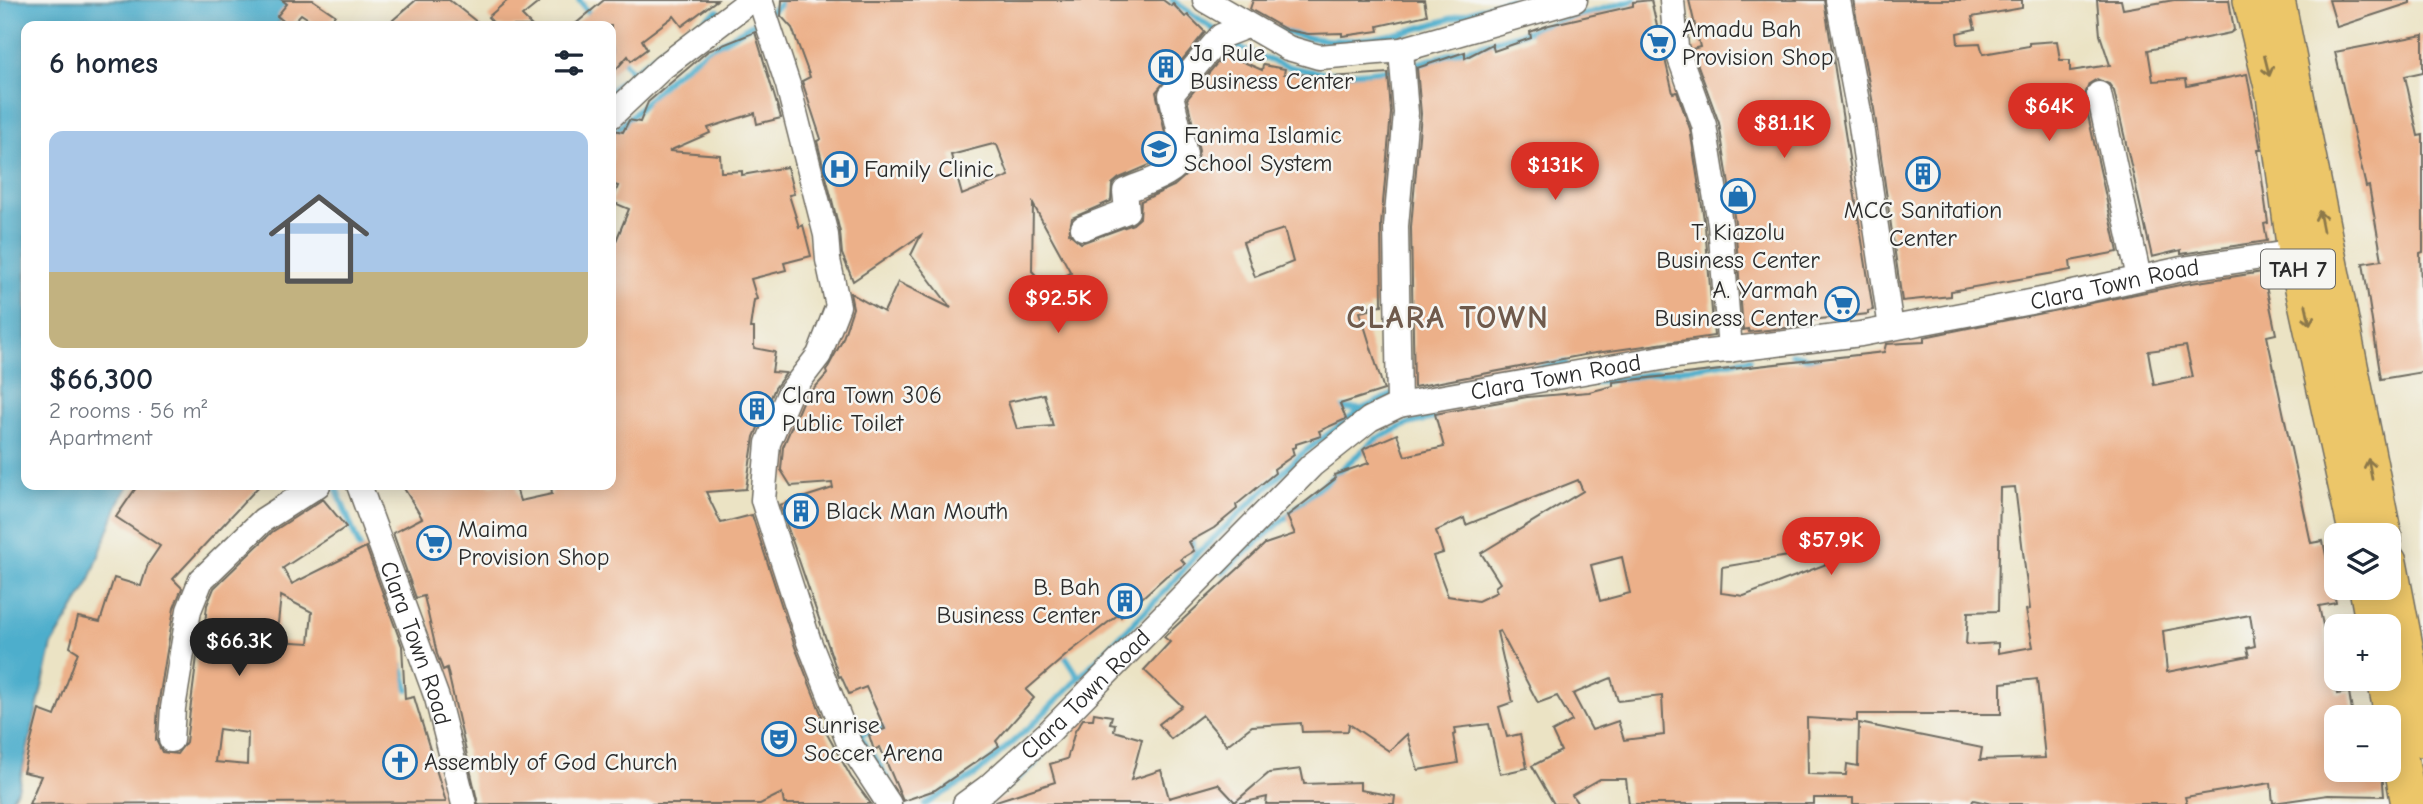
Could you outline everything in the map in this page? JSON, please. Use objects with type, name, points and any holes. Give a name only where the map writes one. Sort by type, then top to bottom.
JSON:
[{"type":"highway","name":"TAH 7","points":[[2250,0],[2274,95],[2295,252],[2354,523]]},
{"type":"highway","name":"TAH 7","points":[[2277,0],[2381,523]]},
{"type":"highway","points":[[2396,600],[2423,739]]},
{"type":"highway","points":[[2387,691],[2409,804]]},
{"type":"street","points":[[616,111],[663,67],[751,0]]},
{"type":"street","points":[[760,0],[788,85],[826,235],[828,260],[838,306],[819,355],[789,394],[768,443],[762,500],[809,642],[849,743],[888,804]]},
{"type":"street","points":[[1205,0],[1288,48],[1319,57],[1401,50],[1575,0]]},
{"type":"street","points":[[1672,0],[1676,47],[1704,125],[1720,224],[1730,350]]},
{"type":"street","points":[[1838,0],[1859,112],[1889,319]]},
{"type":"street","points":[[1083,228],[1127,211],[1125,191],[1171,171],[1182,159],[1185,154],[1171,95],[1221,36],[1247,26]]},
{"type":"street","points":[[1399,405],[1396,226],[1406,113],[1401,50]]},
{"type":"street","points":[[2099,94],[2139,278]]},
{"type":"street","name":"Clara Town Road","points":[[965,804],[987,788],[1049,732],[1312,465],[1370,419],[1399,405],[1667,357],[1730,350],[1889,319],[2295,252]]},
{"type":"street","points":[[172,740],[173,708],[189,610],[201,580],[263,520],[310,490]]},
{"type":"street","name":"Clara Town Road","points":[[361,490],[437,698],[464,804]]},
{"type":"water","points":[[0,0],[292,0],[280,21],[21,21],[21,490],[126,490],[88,585],[52,645],[18,789],[8,804],[0,804]]},
{"type":"building","points":[[282,0],[313,0],[335,15],[331,21],[312,21],[301,14],[295,21],[284,21],[277,16],[287,4]]},
{"type":"building","points":[[416,0],[449,0],[476,21],[392,21]]},
{"type":"building","points":[[508,0],[542,0],[522,16],[527,21],[492,21],[488,17]]},
{"type":"building","points":[[604,0],[717,0],[682,26],[674,16],[642,40],[647,49],[631,61],[628,56],[616,69],[616,21],[579,21]]},
{"type":"building","points":[[782,0],[1163,0],[1171,6],[1173,4],[1185,17],[1188,15],[1205,32],[1156,92],[1169,151],[1152,164],[1119,178],[1112,184],[1111,201],[1072,218],[1069,233],[1081,243],[1133,224],[1140,218],[1141,201],[1174,186],[1193,169],[1199,151],[1187,99],[1228,50],[1234,58],[1262,70],[1263,65],[1285,69],[1284,74],[1316,75],[1316,78],[1388,73],[1391,113],[1381,225],[1382,305],[1369,306],[1370,310],[1360,312],[1384,390],[1340,404],[1346,419],[1319,431],[1321,436],[1296,444],[1296,447],[1292,448],[1294,455],[1274,469],[1275,473],[1236,505],[1237,509],[1214,528],[1189,542],[1194,551],[1181,559],[1185,564],[1166,576],[1121,617],[1119,614],[1070,652],[1026,690],[1034,698],[996,741],[999,746],[935,790],[903,801],[880,747],[874,750],[869,735],[885,729],[866,687],[849,694],[841,676],[839,677],[780,505],[833,488],[832,483],[791,486],[781,470],[783,447],[802,402],[827,374],[826,371],[842,341],[853,308],[850,293],[884,312],[898,282],[951,308],[911,255],[921,235],[853,281],[842,254],[840,232],[817,141],[821,139],[802,81],[810,77],[792,28],[781,16]],"holes":[[[997,145],[1009,176],[962,195],[951,155]],[[1033,204],[1071,273],[1045,285],[1032,271]],[[1284,229],[1293,262],[1255,277],[1243,242]],[[1044,394],[1053,426],[1017,429],[1008,402]]]},
{"type":"building","points":[[1253,0],[1424,0],[1427,15],[1378,26],[1379,31],[1342,36],[1342,33],[1308,34],[1287,30],[1250,9]]},
{"type":"building","points":[[1651,0],[1673,93],[1677,92],[1690,129],[1705,226],[1714,336],[1589,354],[1414,387],[1411,227],[1421,114],[1417,68],[1465,52],[1465,58],[1492,44],[1494,51],[1531,38],[1530,32],[1549,25],[1633,6],[1633,2]]},
{"type":"building","points":[[1689,0],[1824,0],[1873,310],[1868,311],[1868,314],[1810,320],[1803,322],[1804,326],[1749,332],[1748,329],[1743,330],[1735,222],[1719,123],[1692,49],[1700,47]]},
{"type":"building","points":[[1853,0],[2022,0],[2022,8],[1972,17],[1975,29],[1957,33],[1958,44],[1980,43],[1983,54],[2029,46],[2029,43],[2057,41],[2060,60],[2070,60],[2070,71],[2110,65],[2100,35],[2097,0],[2121,0],[2123,9],[2174,0],[2229,0],[2234,30],[2230,33],[2148,50],[2153,81],[2186,79],[2187,86],[2247,74],[2261,150],[2258,150],[2268,223],[2264,224],[2267,241],[2181,254],[2181,250],[2152,257],[2114,91],[2109,84],[2097,79],[2089,84],[2084,97],[2118,252],[2070,261],[2071,270],[1951,291],[1951,296],[1902,301],[1874,109]]},
{"type":"building","points":[[2329,0],[2410,0],[2410,3],[2337,27]]},
{"type":"building","points":[[755,32],[781,118],[757,124],[755,113],[708,128],[710,133],[669,151],[720,155],[721,172],[742,171],[742,175],[787,167],[794,194],[789,195],[799,227],[803,225],[811,256],[784,263],[786,270],[751,279],[757,299],[754,300],[750,328],[754,328],[754,348],[775,352],[772,372],[786,373],[775,388],[754,437],[746,489],[706,492],[721,523],[752,515],[795,647],[822,716],[818,718],[851,777],[871,804],[784,804],[782,793],[760,804],[478,804],[447,668],[443,670],[437,654],[424,596],[416,598],[393,533],[422,518],[405,490],[517,490],[520,501],[552,494],[552,490],[616,490],[616,241],[629,209],[616,204],[616,130],[623,132],[629,120],[640,122],[648,102],[708,51]]},
{"type":"building","points":[[2423,35],[2423,72],[2405,76],[2418,136],[2423,135],[2423,252],[2420,253],[2423,372],[2381,379],[2363,263],[2382,260],[2369,186],[2366,187],[2335,52]]},
{"type":"building","points":[[2263,272],[2276,334],[2267,336],[2311,543],[2323,541],[2324,600],[2335,600],[2336,603],[2319,606],[2324,630],[2324,691],[2336,691],[2337,694],[2349,692],[2351,705],[2324,705],[2324,782],[2383,782],[2384,796],[2328,795],[2273,803],[2271,783],[2185,797],[2187,804],[1992,804],[1973,800],[1972,804],[1853,804],[1853,798],[1814,798],[1814,804],[1629,804],[1626,779],[1600,779],[1572,795],[1578,804],[1554,804],[1532,766],[1561,751],[1552,732],[1572,721],[1557,696],[1538,703],[1500,631],[1497,632],[1513,702],[1499,707],[1507,737],[1520,734],[1527,768],[1500,774],[1489,724],[1455,728],[1456,734],[1453,735],[1458,763],[1418,770],[1407,734],[1389,751],[1349,724],[1348,731],[1302,732],[1301,723],[1252,726],[1227,745],[1202,715],[1171,739],[1159,724],[1182,706],[1144,670],[1170,642],[1164,637],[1265,544],[1295,534],[1287,516],[1335,479],[1334,475],[1369,463],[1363,450],[1365,448],[1397,434],[1405,456],[1444,447],[1435,414],[1527,397],[1589,392],[1613,386],[1613,382],[1884,352],[1886,344],[1924,342],[1924,337],[2185,284]],"holes":[[[2186,346],[2193,377],[2154,385],[2148,351]],[[1578,480],[1583,491],[1481,553],[1500,583],[1495,587],[1497,592],[1478,601],[1448,596],[1433,556],[1443,553],[1436,531],[1464,518],[1466,525]],[[2015,487],[2030,609],[2026,610],[2033,647],[1998,653],[1998,643],[1966,645],[1968,612],[1998,611],[2000,488]],[[1853,545],[1855,553],[1744,596],[1721,593],[1722,567]],[[1622,557],[1630,593],[1600,601],[1591,565]],[[2250,615],[2255,646],[2247,648],[2249,656],[2167,672],[2163,631]],[[1611,678],[1618,701],[1662,696],[1664,735],[1624,740],[1618,721],[1592,730],[1573,694]],[[2037,679],[2045,758],[1980,760],[1982,748],[1859,723],[1858,766],[1847,764],[1846,775],[1808,774],[1807,718],[1857,721],[1857,714],[2001,714],[2001,683]]]},
{"type":"building","points":[[135,490],[255,490],[173,579],[182,588],[174,608],[158,706],[156,740],[162,752],[177,754],[186,742],[199,641],[203,642],[207,605],[214,588],[272,532],[323,499],[346,527],[283,568],[292,584],[366,547],[402,646],[405,699],[414,697],[446,802],[29,804],[41,776],[23,772],[39,710],[55,716],[78,652],[70,647],[78,617],[100,622],[114,578],[141,586],[148,564],[160,546],[116,517]],"holes":[[[281,596],[312,612],[309,643],[276,641]],[[219,729],[248,733],[247,765],[215,762]]]},
{"type":"building","points":[[1094,713],[1112,716],[1110,723],[1115,724],[1114,731],[1142,739],[1131,780],[1161,770],[1169,798],[1218,784],[1235,802],[1269,773],[1301,769],[1304,784],[1360,782],[1360,790],[1395,796],[1394,804],[1266,804],[1267,797],[1237,804],[996,804],[996,801],[1055,782],[1050,764],[1067,759],[1075,731],[1083,719],[1093,719]]},
{"type":"waterway","points":[[579,0],[594,21]]},
{"type":"waterway","points":[[771,11],[786,0]]},
{"type":"waterway","points":[[1172,0],[1216,31]]},
{"type":"waterway","points":[[1278,29],[1307,37],[1367,39],[1397,34],[1509,0]]},
{"type":"waterway","points":[[1409,66],[1634,0]]},
{"type":"waterway","points":[[616,86],[677,37],[718,11]]},
{"type":"waterway","points":[[616,131],[672,76],[759,20]]},
{"type":"waterway","points":[[1228,40],[1269,60],[1310,71],[1353,73],[1398,68]]},
{"type":"waterway","points":[[616,51],[633,74]]},
{"type":"waterway","points":[[1792,354],[1821,361]]},
{"type":"waterway","points":[[1584,384],[1750,359]]},
{"type":"waterway","points":[[1525,370],[1566,363]]},
{"type":"waterway","points":[[925,804],[975,775],[1033,724],[1167,589],[1195,556],[1303,453],[1362,409],[1394,394]]},
{"type":"waterway","points":[[1333,408],[1362,409]]},
{"type":"waterway","points":[[1223,572],[1376,439],[1408,424],[1442,416]]},
{"type":"waterway","points":[[337,490],[363,556]]},
{"type":"waterway","points":[[1190,532],[1195,556]]},
{"type":"waterway","points":[[1062,651],[1078,676]]},
{"type":"waterway","points":[[401,664],[408,689]]},
{"type":"waterway","points":[[852,719],[868,752],[874,756],[902,804]]},
{"type":"waterway","points":[[860,735],[891,724]]},
{"type":"waterway","points":[[994,797],[1033,766],[1046,750]]},
{"type":"place","name":"Amadu Bah Provision Shop","points":[[1658,43]]},
{"type":"place","name":"Ja Rule Business Center","points":[[1166,67]]},
{"type":"place","name":"Fanima Islamic School System","points":[[1159,149]]},
{"type":"place","name":"Family Clinic","points":[[840,169]]},
{"type":"place","name":"MCC Sanitation Center","points":[[1923,174]]},
{"type":"place","name":"T. Kiazolu Business Center","points":[[1738,196]]},
{"type":"place","name":"A. Yarmah Business Center","points":[[1842,304]]},
{"type":"place","name":"Clara Town 306 Public Toilet","points":[[757,409]]},
{"type":"place","name":"Black Man Mouth","points":[[801,511]]},
{"type":"place","name":"Maima Provision Shop","points":[[434,543]]},
{"type":"place","name":"B. Bah Business Center","points":[[1125,601]]},
{"type":"place","name":"Sunrise Soccer Arena","points":[[779,739]]},
{"type":"place","name":"Assembly of God Church","points":[[400,762]]},
{"type":"district","name":"CLARA TOWN","points":[[1448,317]]}]
